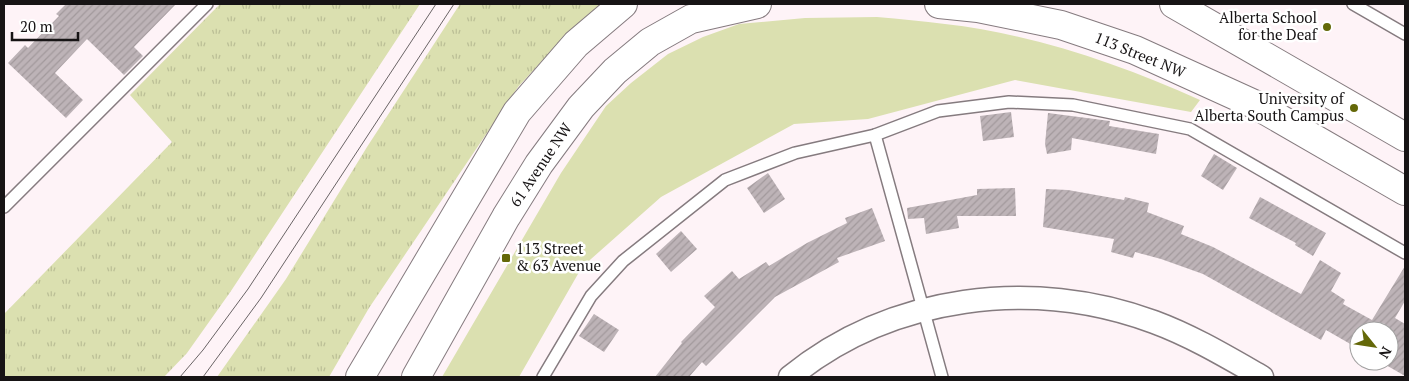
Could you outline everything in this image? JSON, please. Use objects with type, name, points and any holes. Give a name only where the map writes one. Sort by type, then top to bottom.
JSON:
[{"type":"main road","points":[[360,377],[517,112],[576,44],[623,4]]},
{"type":"main road","points":[[723,8],[755,4]]},
{"type":"main road","name":"113 Street NW","points":[[939,4],[978,8],[1061,26],[1136,50],[1256,105],[1405,191]]},
{"type":"main road","points":[[1174,4],[1405,137]]},
{"type":"main road","name":"61 Avenue NW","points":[[416,377],[506,217],[539,164],[581,108],[615,71],[650,42],[691,19],[723,8]]},
{"type":"street","points":[[790,377],[828,350],[859,334],[924,310],[982,299],[1041,297],[1096,305],[1153,322],[1210,347],[1262,377]]},
{"type":"lane","points":[[4,207],[207,4]]},
{"type":"lane","points":[[1353,4],[1405,34]]},
{"type":"lane","points":[[543,377],[591,296],[623,261],[725,180],[795,152],[874,135],[938,111],[1009,102],[1073,104],[1190,129],[1405,253]]},
{"type":"lane","points":[[874,135],[942,377]]},
{"type":"green space","points":[[220,4],[420,4],[231,291],[187,353],[164,377],[4,377],[4,314],[172,142],[130,95]]},
{"type":"green space","points":[[460,4],[609,4],[553,49],[518,87],[369,308],[329,377],[217,377],[286,279],[367,147]]},
{"type":"green space","points":[[877,17],[978,29],[1043,43],[1076,52],[1139,74],[1200,100],[1191,112],[1015,80],[868,119],[794,124],[661,197],[582,267],[519,377],[442,377],[561,173],[606,106],[631,83],[668,54],[703,37],[739,24],[805,18]]},
{"type":"building","points":[[66,4],[176,4],[134,47],[143,56],[124,75],[87,39],[55,73],[83,100],[66,118],[8,63],[25,45],[28,48],[59,16],[56,14]]},
{"type":"building","points":[[1011,112],[1014,137],[983,141],[980,116]]},
{"type":"building","points":[[1048,113],[1110,121],[1109,126],[1159,134],[1156,154],[1072,138],[1071,150],[1047,154],[1045,144]]},
{"type":"building","points":[[1214,154],[1237,168],[1223,190],[1201,176]]},
{"type":"building","points":[[768,173],[785,199],[764,213],[747,188]]},
{"type":"building","points":[[1015,188],[1016,216],[957,216],[959,228],[926,234],[924,218],[908,219],[907,208],[977,195],[977,189]]},
{"type":"building","points":[[1046,189],[1068,190],[1124,200],[1125,197],[1149,203],[1147,212],[1184,226],[1181,234],[1213,247],[1301,294],[1320,260],[1341,273],[1331,291],[1345,300],[1343,304],[1372,320],[1405,266],[1405,301],[1395,318],[1405,324],[1405,376],[1396,371],[1399,371],[1399,321],[1349,321],[1349,343],[1326,330],[1321,340],[1203,274],[1135,252],[1133,258],[1111,252],[1114,239],[1043,227]]},
{"type":"building","points":[[1260,197],[1326,233],[1313,256],[1295,245],[1296,243],[1249,218]]},
{"type":"building","points":[[872,208],[885,241],[837,258],[839,262],[775,297],[706,366],[702,362],[689,377],[655,377],[681,342],[715,307],[704,296],[732,271],[739,279],[766,262],[769,266],[807,243],[847,223],[845,218]]},
{"type":"building","points":[[681,231],[697,249],[671,272],[656,254]]},
{"type":"building","points":[[594,314],[619,330],[604,352],[579,336]]},
{"type":"tram line","points":[[180,377],[203,350],[248,289],[436,4]]},
{"type":"tram line","points":[[203,377],[261,298],[454,4]]},
{"type":"place","name":"Alberta School for the Deaf","points":[[1327,27]]},
{"type":"place","name":"University of Alberta South Campus","points":[[1354,108]]},
{"type":"place","name":"113 Street & 63 Avenue","points":[[506,258]]}]
